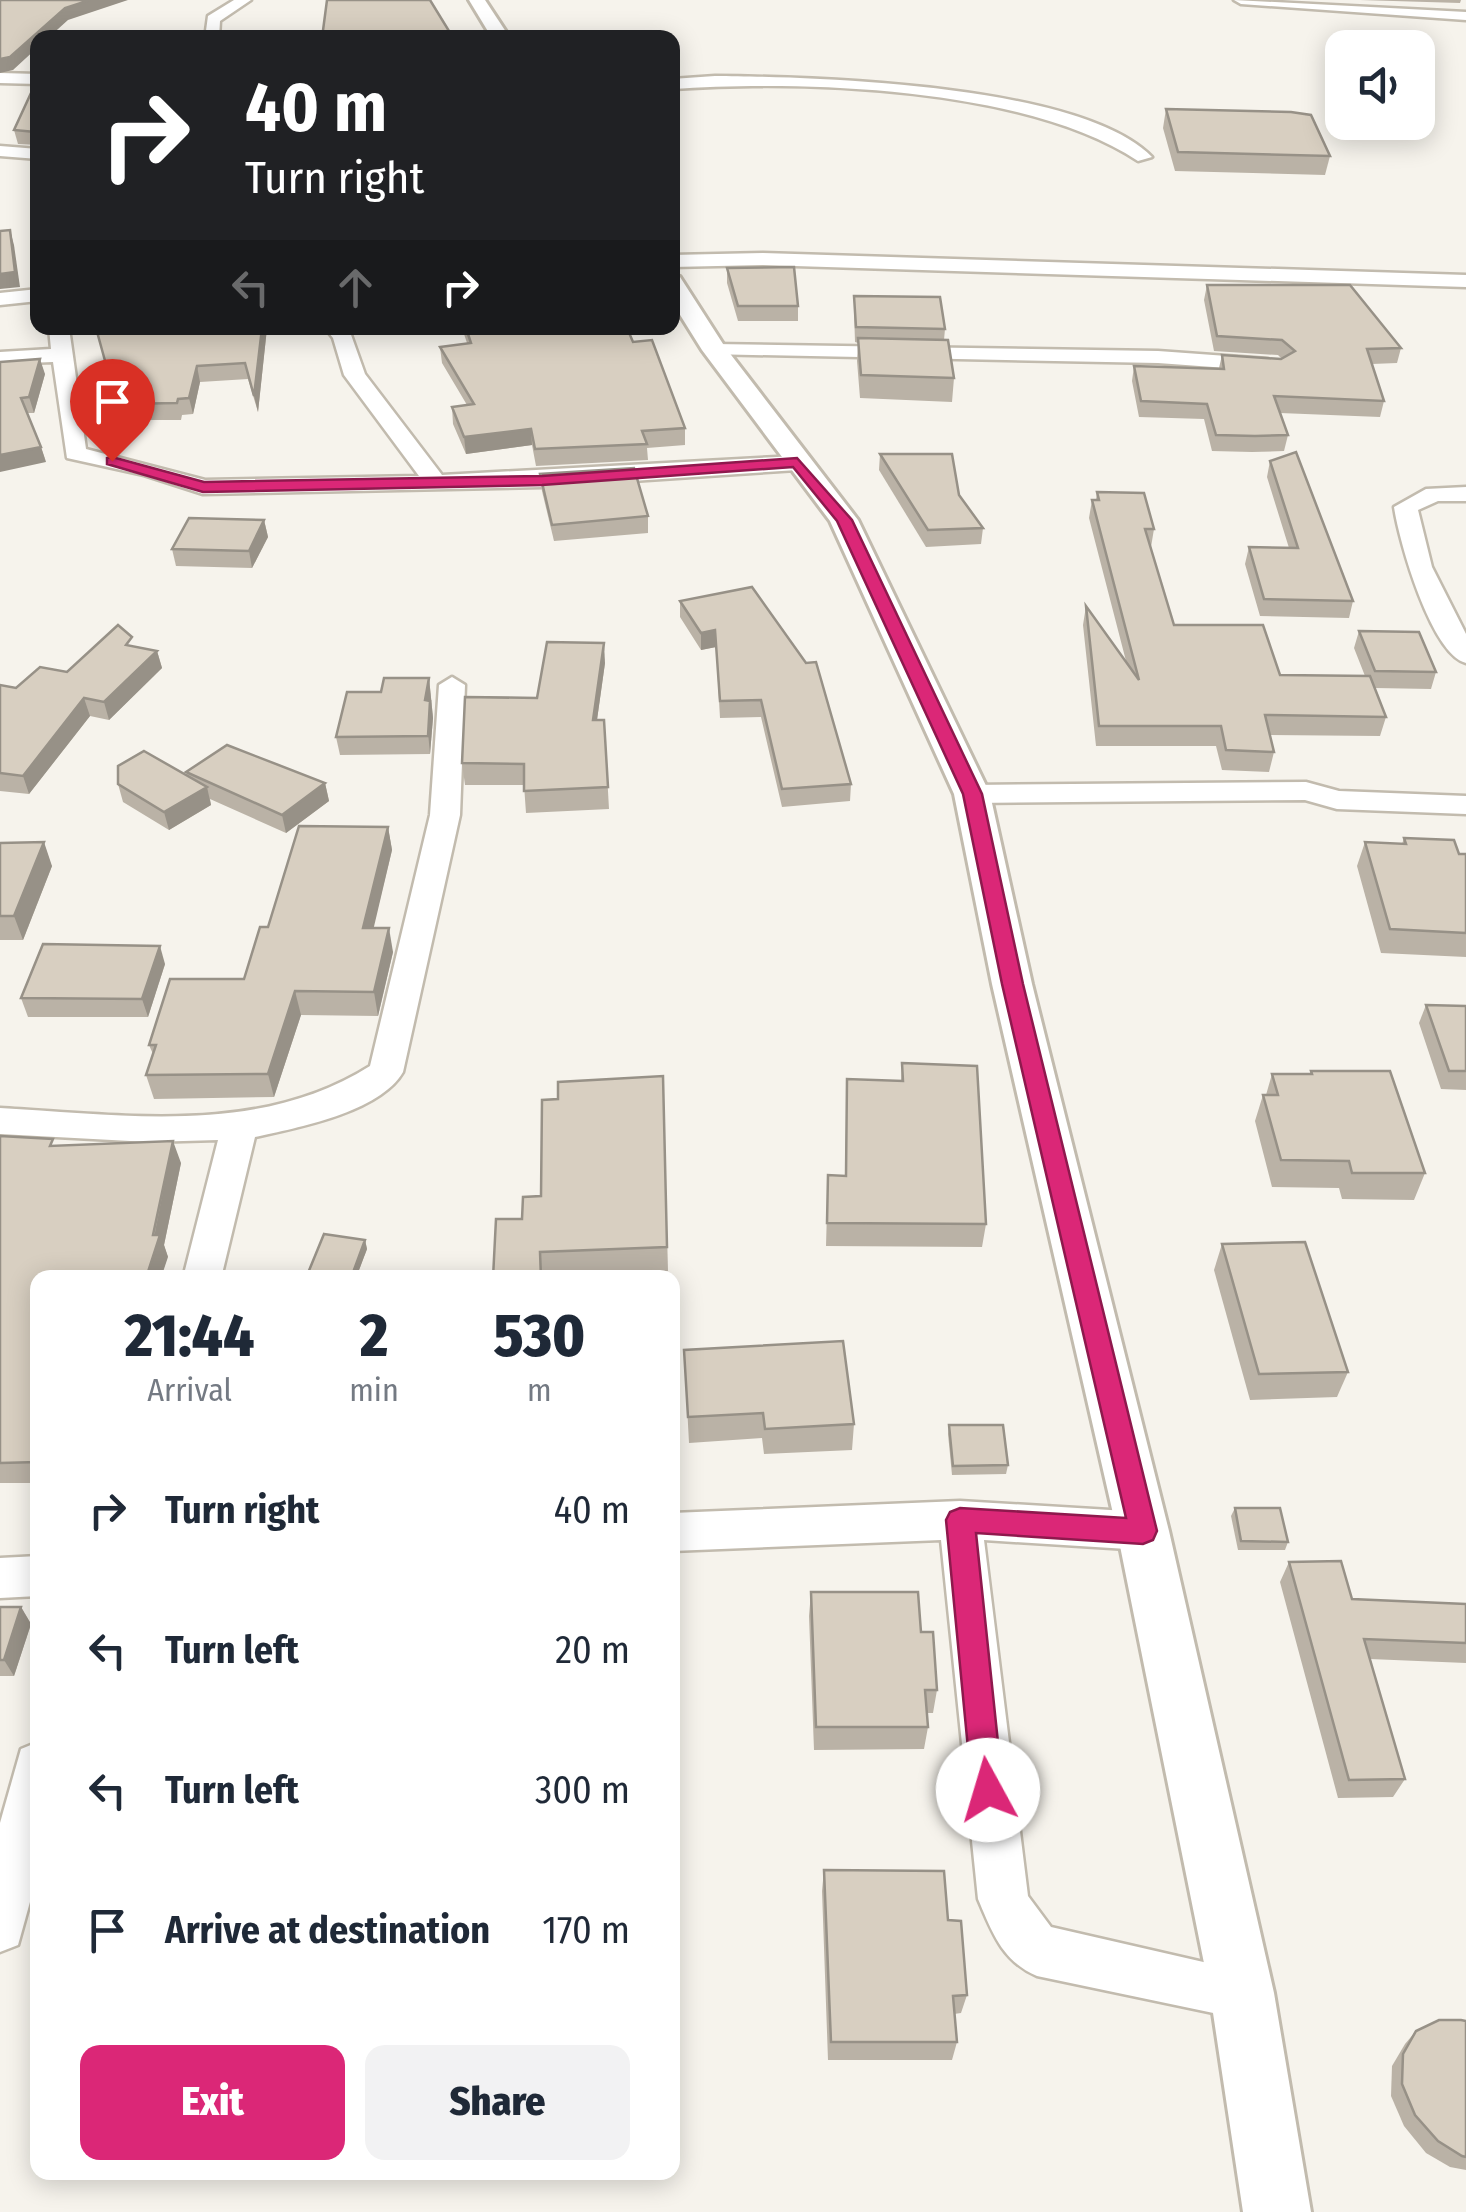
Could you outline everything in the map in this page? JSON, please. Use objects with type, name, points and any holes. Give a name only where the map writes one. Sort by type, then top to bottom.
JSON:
[{"type":"street","points":[[212,30],[213,20],[244,0]]},
{"type":"street","points":[[476,0],[496,30]]},
{"type":"street","points":[[1241,0],[1466,16]]},
{"type":"street","points":[[0,78],[30,79]]},
{"type":"street","points":[[680,83],[755,78],[930,93],[1095,130],[1132,144],[1144,158]]},
{"type":"street","points":[[0,150],[30,153]]},
{"type":"street","points":[[680,261],[797,260],[1466,281]]},
{"type":"street","points":[[680,295],[714,350],[844,520],[972,794],[1012,984],[1143,1531],[1242,1994],[1277,2212]]},
{"type":"street","points":[[0,299],[30,297]]},
{"type":"street","points":[[61,335],[74,453],[150,469],[203,487],[542,480],[797,463]]},
{"type":"street","points":[[342,335],[354,375],[436,482]]},
{"type":"street","points":[[714,350],[1158,357],[1278,366]]},
{"type":"street","points":[[0,358],[65,355]]},
{"type":"street","points":[[1466,494],[1434,494],[1406,506],[1410,550],[1434,604],[1466,655]]},
{"type":"street","points":[[0,1121],[239,1129],[339,1101],[386,1072],[445,814],[452,684]]},
{"type":"street","points":[[972,794],[1306,791],[1337,800],[1466,805]]},
{"type":"street","points":[[204,1270],[239,1129]]},
{"type":"street","points":[[680,1532],[960,1520],[1143,1531]]},
{"type":"street","points":[[960,1520],[995,1844],[1003,1899],[1018,1930],[1037,1950],[1242,1994]]},
{"type":"street","points":[[0,1578],[30,1576]]},
{"type":"street","points":[[0,1927],[30,1799]]},
{"type":"building","points":[[0,0],[90,0],[65,8],[40,30],[30,30],[30,39],[10,57],[0,59]]},
{"type":"building","points":[[327,0],[430,0],[448,30],[323,30]]},
{"type":"building","points":[[30,95],[30,132],[14,130]]},
{"type":"building","points":[[1166,109],[1311,115],[1330,156],[1178,152]]},
{"type":"building","points":[[10,230],[15,272],[0,274],[0,231]]},
{"type":"building","points":[[794,267],[798,306],[738,306],[727,268]]},
{"type":"building","points":[[1207,285],[1350,285],[1401,348],[1367,349],[1384,401],[1274,396],[1288,435],[1255,436],[1216,435],[1207,404],[1141,401],[1134,366],[1224,369],[1222,355],[1281,359],[1295,351],[1282,340],[1217,336]]},
{"type":"building","points":[[854,296],[940,297],[945,329],[856,327]]},
{"type":"building","points":[[98,335],[261,335],[254,396],[245,363],[197,366],[189,398],[178,399],[177,403],[122,404],[123,397],[113,398],[114,392],[108,393],[116,367],[107,368]]},
{"type":"building","points":[[468,335],[630,335],[633,342],[652,340],[685,428],[642,431],[647,444],[535,449],[531,429],[464,437],[452,407],[474,404],[440,347],[471,343]]},
{"type":"building","points":[[858,338],[948,340],[954,378],[861,375]]},
{"type":"building","points":[[40,359],[29,397],[21,398],[41,447],[0,455],[0,362]]},
{"type":"building","points":[[1296,452],[1353,601],[1264,599],[1249,547],[1298,548],[1270,461]]},
{"type":"building","points":[[880,454],[952,454],[959,495],[983,528],[928,530]]},
{"type":"building","points":[[634,468],[648,516],[552,525],[540,474]]},
{"type":"building","points":[[1097,492],[1144,493],[1154,529],[1145,529],[1174,625],[1263,625],[1280,675],[1370,676],[1386,717],[1265,715],[1274,752],[1226,750],[1221,726],[1099,726],[1086,606],[1139,680],[1092,500],[1099,500]]},
{"type":"building","points":[[189,518],[264,520],[249,551],[172,549]]},
{"type":"building","points":[[752,587],[806,663],[816,662],[851,784],[782,789],[761,700],[720,701],[715,630],[701,633],[680,601]]},
{"type":"building","points":[[118,625],[132,637],[126,645],[157,651],[104,702],[84,698],[23,776],[0,773],[0,685],[16,688],[40,667],[67,672]]},
{"type":"building","points":[[1359,631],[1419,632],[1436,672],[1375,671]]},
{"type":"building","points":[[547,642],[604,643],[593,720],[604,720],[608,787],[524,791],[524,764],[462,763],[465,697],[537,698]]},
{"type":"building","points":[[384,678],[429,678],[425,700],[430,701],[428,736],[336,737],[347,692],[381,692]]},
{"type":"building","points":[[227,745],[325,783],[282,815],[186,772]]},
{"type":"building","points":[[144,751],[207,787],[164,812],[118,784],[118,766]]},
{"type":"building","points":[[299,826],[388,827],[363,928],[389,928],[374,992],[295,991],[268,1074],[146,1075],[156,1045],[149,1045],[170,979],[244,979],[260,927],[268,927]]},
{"type":"building","points":[[1404,838],[1454,840],[1459,854],[1466,854],[1466,933],[1390,929],[1365,842],[1406,844]]},
{"type":"building","points":[[44,842],[14,916],[0,916],[0,843]]},
{"type":"building","points":[[43,944],[160,946],[142,999],[21,998]]},
{"type":"building","points":[[1426,1005],[1466,1006],[1466,1071],[1449,1071]]},
{"type":"building","points":[[902,1063],[977,1066],[986,1224],[827,1223],[828,1175],[846,1176],[847,1079],[903,1081]]},
{"type":"building","points":[[1311,1071],[1390,1071],[1425,1173],[1352,1173],[1349,1161],[1281,1160],[1263,1095],[1278,1095],[1272,1074],[1312,1074]]},
{"type":"building","points":[[663,1076],[667,1247],[540,1252],[541,1270],[493,1270],[496,1219],[522,1219],[523,1197],[541,1196],[542,1100],[558,1099],[558,1082]]},
{"type":"building","points":[[0,1136],[53,1139],[50,1146],[173,1141],[153,1235],[160,1235],[149,1270],[30,1270],[30,1462],[0,1463]]},
{"type":"building","points":[[324,1234],[365,1240],[354,1270],[309,1270]]},
{"type":"building","points":[[1305,1242],[1348,1372],[1259,1374],[1222,1244]]},
{"type":"building","points":[[843,1341],[854,1424],[765,1429],[763,1413],[688,1417],[684,1350]]},
{"type":"building","points":[[949,1425],[1003,1425],[1008,1465],[953,1466]]},
{"type":"building","points":[[1235,1508],[1280,1508],[1288,1542],[1241,1541]]},
{"type":"building","points":[[1341,1561],[1352,1599],[1466,1604],[1466,1643],[1364,1639],[1405,1779],[1349,1780],[1289,1562]]},
{"type":"building","points":[[811,1592],[918,1592],[921,1632],[933,1632],[937,1690],[925,1690],[928,1727],[816,1727]]},
{"type":"building","points":[[0,1607],[21,1607],[4,1660],[0,1660]]},
{"type":"building","points":[[824,1870],[944,1871],[948,1920],[961,1921],[967,1995],[953,1996],[957,2042],[831,2042]]},
{"type":"building","points":[[1439,2020],[1466,2021],[1466,2157],[1438,2141],[1415,2115],[1402,2084],[1403,2054],[1416,2031]]},
{"type":"route","points":[[112,461],[203,487],[542,480],[797,463],[844,520],[972,794],[1012,984],[1143,1531],[960,1520],[988,1790]]}]
